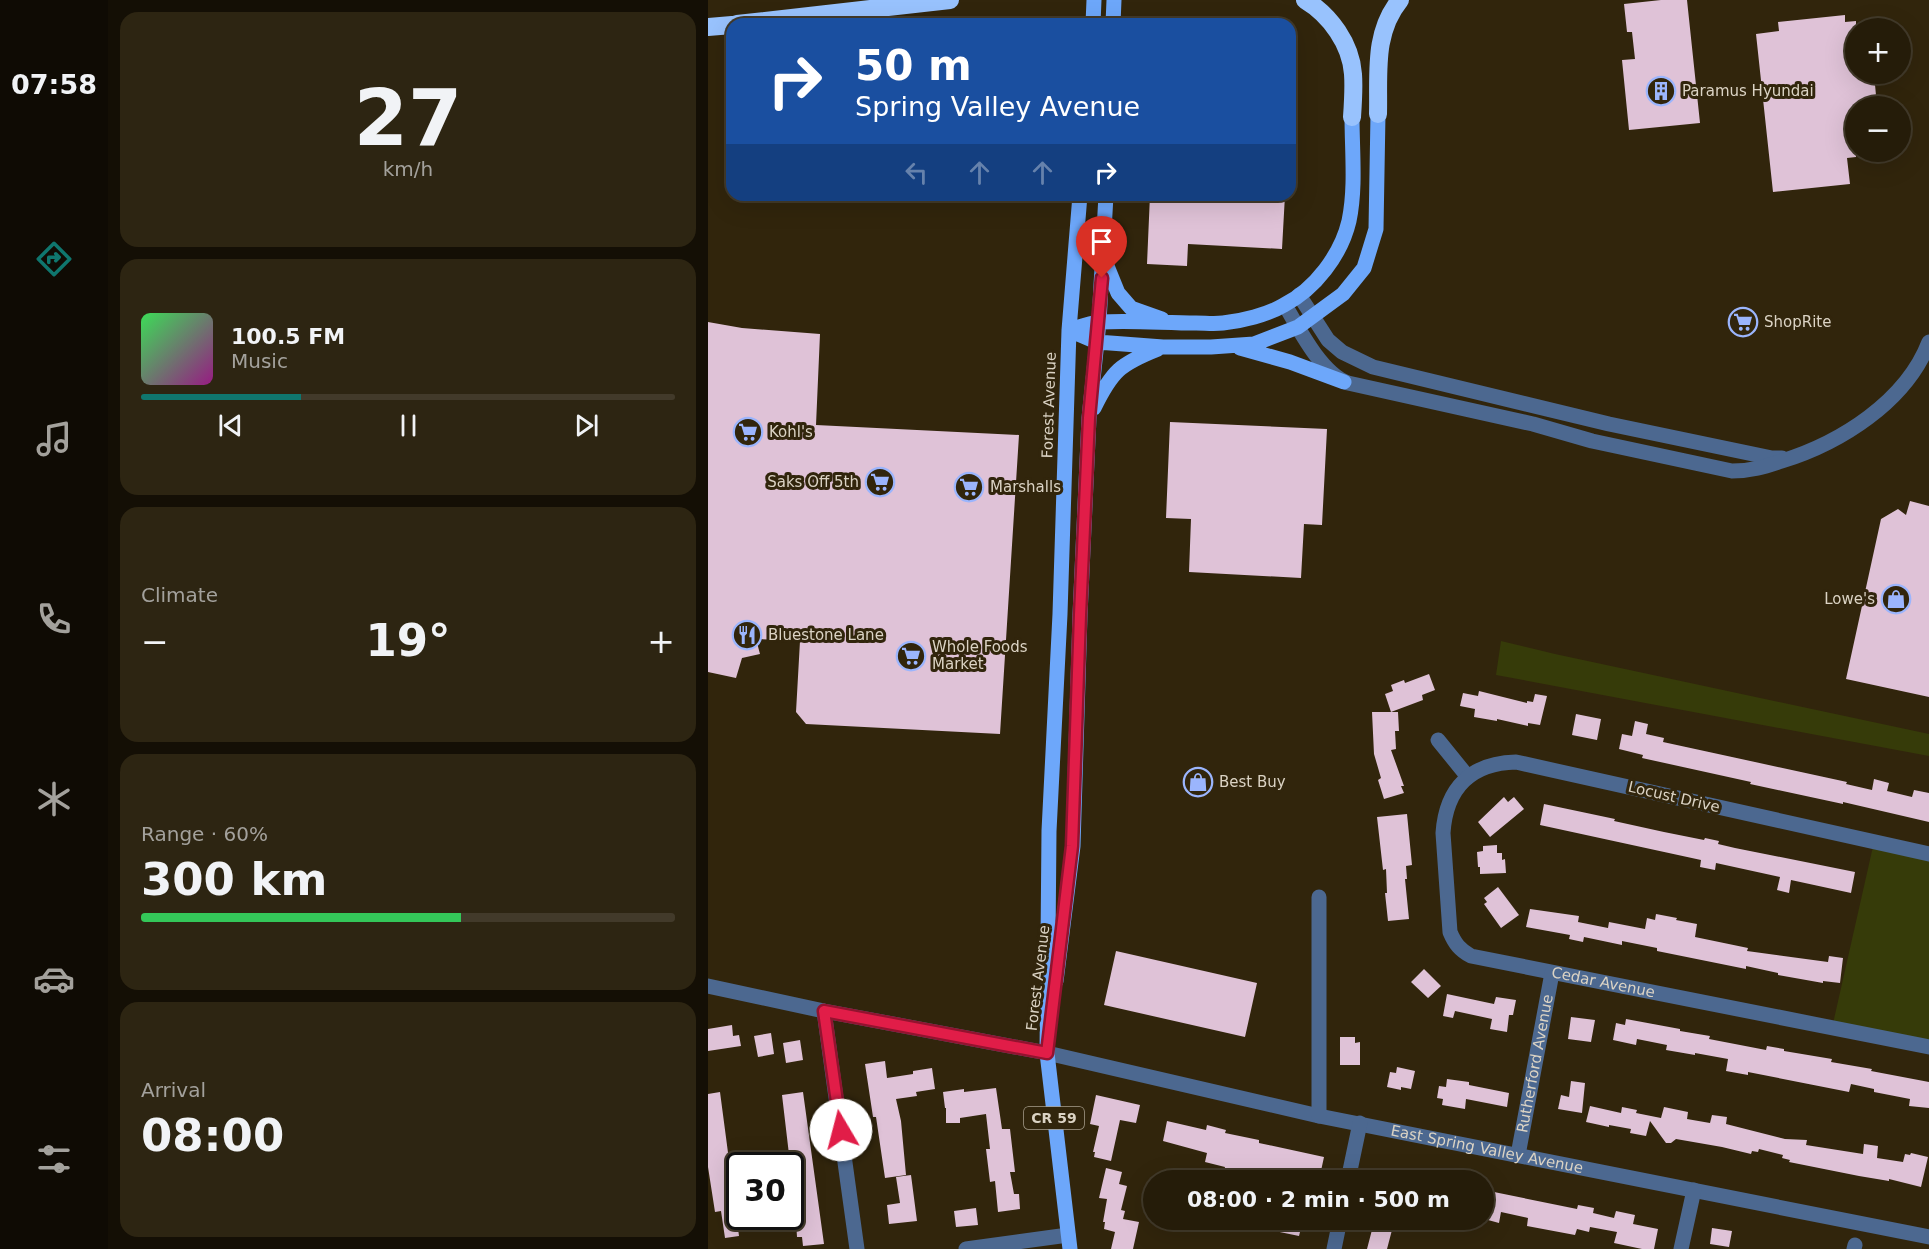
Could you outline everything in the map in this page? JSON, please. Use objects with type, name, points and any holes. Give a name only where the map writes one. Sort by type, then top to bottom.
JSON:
[{"type":"highway","points":[[790,18],[950,0]]},
{"type":"highway","points":[[1305,0],[1322,11],[1335,27],[1344,44],[1353,71],[1352,117]]},
{"type":"highway","points":[[1378,114],[1379,48],[1384,26],[1400,0]]},
{"type":"highway","points":[[708,27],[726,26]]},
{"type":"main road","points":[[1093,18],[1094,0]]},
{"type":"main road","points":[[1113,18],[1114,0]]},
{"type":"main road","points":[[1069,330],[1097,342],[1163,347],[1254,344],[1298,327],[1343,294],[1364,268],[1376,229],[1378,114]]},
{"type":"main road","points":[[1069,330],[1099,322],[1222,323],[1285,305],[1299,295],[1331,263],[1343,242],[1349,220],[1352,190],[1352,117]]},
{"type":"main road","name":"Forest Avenue","points":[[1047,1053],[1049,831],[1069,330],[1080,201]]},
{"type":"main road","name":"Forest Avenue","points":[[1047,1053],[1072,846],[1089,418],[1099,322],[1106,201]]},
{"type":"main road","points":[[1103,255],[1118,293],[1131,308],[1170,323]]},
{"type":"main road","points":[[1232,345],[1290,362],[1344,382]]},
{"type":"main road","points":[[1089,418],[1107,383],[1122,367],[1163,347]]},
{"type":"main road","name":"CR 59","points":[[1047,1053],[1069,1242]]},
{"type":"street","points":[[1299,295],[1328,340],[1342,352],[1373,367],[1689,442],[1772,458],[1794,458]]},
{"type":"street","points":[[1285,305],[1326,367],[1344,382],[1533,424],[1592,441],[1732,471],[1750,471],[1794,458],[1849,432],[1879,409],[1902,384],[1924,356],[1929,342]]},
{"type":"street","points":[[1438,740],[1468,777]]},
{"type":"street","name":"Locust Drive","points":[[1468,777],[1485,766],[1501,762],[1516,762],[1929,854]]},
{"type":"street","name":"Cedar Avenue","points":[[1468,777],[1449,801],[1444,817],[1443,833],[1450,932],[1454,943],[1471,957],[1929,1047]]},
{"type":"street","points":[[1319,897],[1319,1116]]},
{"type":"street","name":"Rutherford Avenue","points":[[1518,1155],[1552,973]]},
{"type":"street","name":"East Spring Valley Avenue","points":[[708,986],[824,1011],[1047,1053],[1319,1116],[1929,1237]]},
{"type":"street","points":[[824,1011],[857,1249]]},
{"type":"street","points":[[1350,1170],[1360,1124]]},
{"type":"street","points":[[1681,1249],[1694,1190]]},
{"type":"street","points":[[1334,1249],[1338,1230]]},
{"type":"street","points":[[966,1249],[1069,1242]]},
{"type":"green space","points":[[1501,641],[1929,734],[1929,756],[1496,675]]},
{"type":"green space","points":[[1874,842],[1929,854],[1929,1047],[1832,1028]]},
{"type":"building","name":"Paramus Hyundai","points":[[1687,0],[1700,123],[1629,130],[1622,60],[1635,59],[1632,32],[1627,32],[1624,4]]},
{"type":"building","points":[[1845,15],[1845,84],[1875,84],[1876,96],[1845,96],[1845,162],[1847,162],[1850,184],[1773,192],[1756,34],[1779,31],[1778,22]]},
{"type":"building","points":[[1150,201],[1285,201],[1282,249],[1188,244],[1187,266],[1147,264]]},
{"type":"building","points":[[708,322],[742,328],[820,334],[816,425],[1019,435],[1000,734],[806,724],[796,712],[800,641],[756,639],[760,654],[742,658],[736,678],[708,672]]},
{"type":"building","points":[[1170,422],[1327,429],[1322,525],[1304,524],[1301,578],[1189,572],[1191,519],[1166,518]]},
{"type":"building","name":"Lowe's","points":[[1910,501],[1929,506],[1929,697],[1846,679],[1881,519],[1898,509],[1906,515]]},
{"type":"building","points":[[1429,674],[1435,690],[1422,695],[1423,700],[1391,712],[1385,694],[1393,691],[1391,685],[1404,680],[1405,683]]},
{"type":"building","points":[[1479,691],[1527,703],[1527,701],[1533,702],[1535,694],[1547,696],[1540,725],[1528,723],[1528,726],[1497,719],[1497,721],[1474,717],[1475,709],[1460,706],[1463,693],[1478,696]]},
{"type":"building","points":[[1372,712],[1398,712],[1399,731],[1395,731],[1396,749],[1391,750],[1404,786],[1401,786],[1404,793],[1384,799],[1374,754]]},
{"type":"building","points":[[1576,714],[1601,719],[1597,740],[1572,735]]},
{"type":"building","points":[[1635,721],[1648,724],[1646,734],[1664,738],[1663,742],[1847,782],[1846,784],[1872,790],[1874,779],[1889,783],[1887,791],[1912,797],[1914,790],[1929,793],[1929,822],[1750,784],[1751,782],[1642,758],[1643,755],[1619,749],[1622,734],[1632,736]]},
{"type":"building","points":[[1504,797],[1508,802],[1514,797],[1524,809],[1490,837],[1478,822]]},
{"type":"building","points":[[1544,804],[1664,832],[1719,841],[1718,844],[1735,848],[1855,872],[1851,893],[1791,880],[1789,893],[1777,890],[1780,877],[1716,863],[1715,870],[1700,867],[1701,860],[1540,825]]},
{"type":"building","points":[[1407,814],[1412,865],[1406,866],[1407,879],[1405,879],[1409,919],[1388,921],[1385,893],[1387,893],[1386,869],[1383,870],[1377,817]]},
{"type":"building","points":[[1497,845],[1497,853],[1502,853],[1502,860],[1505,859],[1506,873],[1480,874],[1477,852],[1483,851],[1483,846]]},
{"type":"building","points":[[1498,887],[1519,915],[1501,928],[1484,904],[1487,902],[1484,898]]},
{"type":"building","points":[[1530,909],[1579,916],[1578,922],[1608,928],[1609,922],[1645,929],[1647,918],[1655,920],[1656,914],[1677,918],[1676,920],[1697,924],[1695,937],[1748,948],[1747,951],[1828,962],[1829,956],[1843,958],[1840,983],[1823,981],[1823,983],[1778,975],[1778,973],[1746,966],[1746,969],[1657,951],[1657,948],[1622,941],[1622,945],[1584,937],[1583,942],[1569,939],[1570,935],[1526,927]]},
{"type":"building","points":[[1116,951],[1257,983],[1245,1037],[1104,1005]]},
{"type":"building","points":[[1424,969],[1441,986],[1428,998],[1411,982]]},
{"type":"building","points":[[1447,994],[1494,1004],[1496,997],[1516,1000],[1513,1015],[1509,1015],[1507,1032],[1490,1029],[1492,1019],[1455,1011],[1453,1018],[1443,1016]]},
{"type":"building","points":[[1571,1017],[1595,1020],[1591,1042],[1568,1039]]},
{"type":"building","points":[[1626,1019],[1680,1029],[1680,1031],[1710,1036],[1709,1039],[1766,1050],[1767,1046],[1784,1049],[1784,1051],[1832,1059],[1831,1062],[1929,1082],[1929,1108],[1909,1106],[1910,1099],[1874,1092],[1874,1089],[1851,1084],[1849,1092],[1748,1072],[1748,1075],[1726,1071],[1728,1059],[1666,1050],[1667,1045],[1637,1039],[1636,1045],[1613,1040],[1616,1023],[1625,1025]]},
{"type":"building","points":[[732,1025],[733,1036],[739,1035],[741,1046],[708,1051],[708,1029]]},
{"type":"building","points":[[771,1033],[774,1054],[758,1057],[754,1036]]},
{"type":"building","points":[[1340,1037],[1355,1037],[1355,1043],[1360,1042],[1360,1065],[1340,1065]]},
{"type":"building","points":[[800,1040],[803,1060],[786,1063],[783,1043]]},
{"type":"building","points":[[885,1061],[887,1078],[932,1068],[935,1089],[916,1092],[917,1096],[896,1099],[901,1121],[906,1175],[885,1178],[865,1064]]},
{"type":"building","points":[[1397,1067],[1415,1071],[1411,1089],[1401,1087],[1401,1090],[1387,1087],[1390,1072],[1396,1073]]},
{"type":"building","points":[[1447,1079],[1469,1082],[1469,1085],[1509,1093],[1507,1107],[1466,1099],[1465,1109],[1442,1105],[1443,1099],[1437,1098],[1439,1086],[1446,1087]]},
{"type":"building","points":[[1571,1081],[1585,1083],[1582,1113],[1558,1109],[1561,1095],[1569,1097]]},
{"type":"building","points":[[996,1088],[1002,1129],[1010,1129],[1015,1172],[1010,1172],[1014,1194],[1019,1194],[1020,1209],[998,1212],[995,1181],[990,1182],[986,1149],[990,1149],[986,1114],[960,1118],[960,1123],[946,1123],[943,1092]]},
{"type":"building","points":[[720,1092],[728,1152],[726,1152],[726,1230],[738,1230],[739,1236],[725,1238],[721,1211],[715,1212],[708,1167],[708,1094]]},
{"type":"building","points":[[803,1092],[824,1244],[803,1246],[802,1237],[797,1237],[797,1230],[804,1230],[804,1152],[789,1152],[782,1095]]},
{"type":"building","points":[[1096,1095],[1140,1105],[1136,1123],[1120,1120],[1111,1161],[1094,1157],[1099,1126],[1090,1124]]},
{"type":"building","points":[[1590,1106],[1621,1113],[1622,1107],[1637,1110],[1636,1113],[1661,1118],[1664,1107],[1688,1112],[1687,1119],[1710,1123],[1712,1115],[1727,1117],[1726,1124],[1785,1139],[1807,1140],[1806,1145],[1863,1154],[1864,1144],[1878,1146],[1877,1158],[1903,1162],[1905,1154],[1928,1157],[1921,1187],[1889,1179],[1889,1181],[1859,1176],[1789,1162],[1790,1160],[1782,1158],[1783,1155],[1759,1149],[1758,1152],[1752,1151],[1751,1154],[1676,1139],[1671,1143],[1666,1143],[1650,1121],[1646,1136],[1630,1133],[1631,1129],[1586,1122]]},
{"type":"building","points":[[1167,1121],[1206,1130],[1207,1125],[1226,1130],[1225,1133],[1259,1140],[1259,1143],[1324,1157],[1321,1170],[1224,1170],[1225,1167],[1205,1162],[1207,1153],[1163,1141]]},
{"type":"building","points":[[1106,1168],[1122,1172],[1119,1184],[1127,1186],[1121,1210],[1125,1211],[1123,1219],[1139,1222],[1133,1249],[1111,1249],[1115,1232],[1104,1229],[1107,1199],[1099,1198]]},
{"type":"building","points":[[911,1175],[917,1221],[889,1224],[887,1205],[900,1203],[896,1177]]},
{"type":"building","points":[[1494,1192],[1577,1209],[1578,1205],[1594,1208],[1593,1213],[1614,1218],[1616,1211],[1635,1215],[1633,1224],[1658,1229],[1654,1249],[1642,1249],[1614,1243],[1617,1232],[1590,1227],[1589,1232],[1577,1229],[1575,1235],[1527,1226],[1528,1218],[1501,1212],[1499,1223],[1494,1222]]},
{"type":"building","points":[[976,1208],[978,1225],[956,1227],[954,1211]]},
{"type":"building","points":[[1712,1228],[1732,1231],[1729,1247],[1710,1244]]},
{"type":"building","points":[[1270,1230],[1300,1230],[1299,1236]]},
{"type":"building","points":[[1372,1230],[1392,1230],[1387,1249],[1367,1249]]},
{"type":"place","name":"Paramus Hyundai","points":[[1661,91]]},
{"type":"place","name":"ShopRite","points":[[1743,322]]},
{"type":"place","name":"Kohl's","points":[[748,432]]},
{"type":"place","name":"Saks Off 5th","points":[[880,482]]},
{"type":"place","name":"Marshalls","points":[[969,487]]},
{"type":"place","name":"Lowe's","points":[[1896,599]]},
{"type":"place","name":"Bluestone Lane","points":[[747,635]]},
{"type":"place","name":"Whole Foods Market","points":[[911,656]]},
{"type":"place","name":"Best Buy","points":[[1198,782]]},
{"type":"route","points":[[841,1130],[824,1011],[1047,1053],[1072,846],[1089,418],[1102,278]]}]
